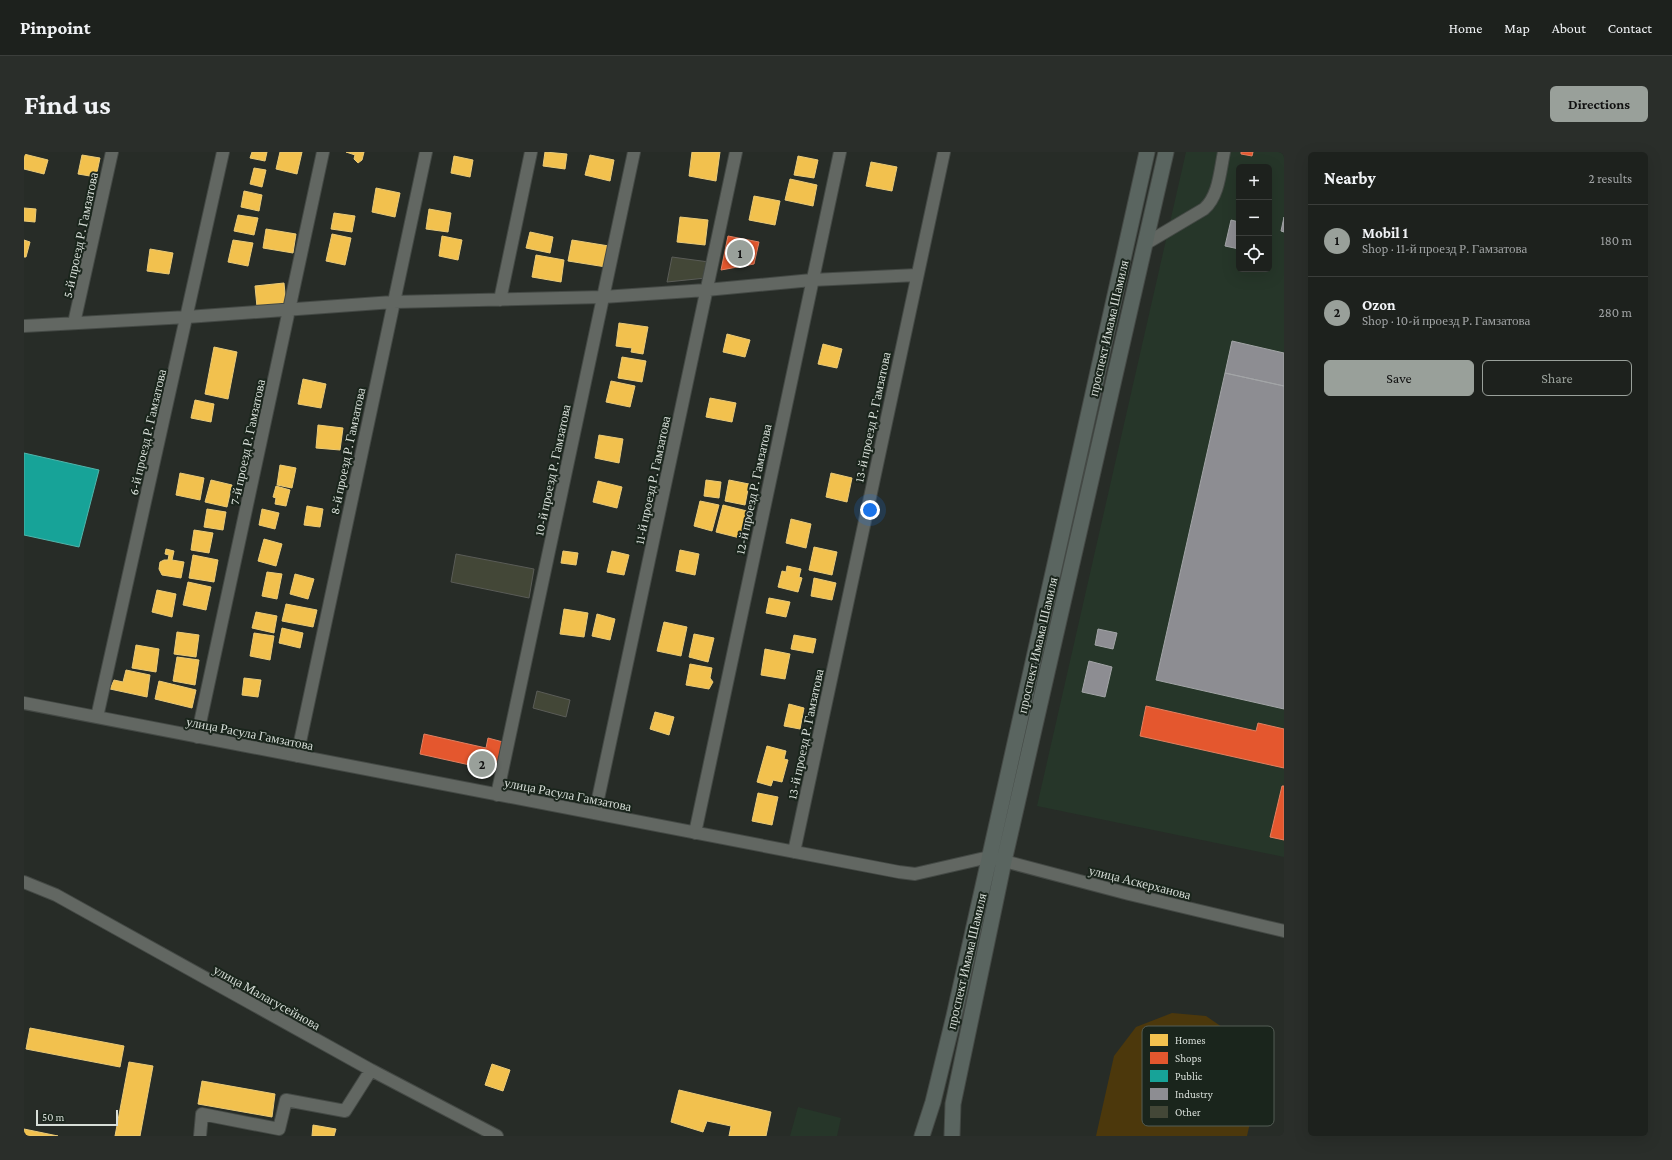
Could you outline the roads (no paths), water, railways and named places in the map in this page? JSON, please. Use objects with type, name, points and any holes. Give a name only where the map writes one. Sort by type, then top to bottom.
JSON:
[{"type":"main road","name":"проспект Имама Шамиля","points":[[952,1136],[953,1104],[996,859],[1147,152]]},
{"type":"main road","name":"проспект Имама Шамиля","points":[[922,1136],[934,1102],[996,859],[1166,152]]},
{"type":"street","name":"5-й проезд Р. Гамзатова","points":[[74,323],[112,152]]},
{"type":"street","name":"6-й проезд Р. Гамзатова","points":[[97,717],[223,152]]},
{"type":"street","name":"7-й проезд Р. Гамзатова","points":[[197,737],[323,152]]},
{"type":"street","name":"8-й проезд Р. Гамзатова","points":[[297,756],[426,152]]},
{"type":"street","points":[[500,300],[531,152]]},
{"type":"street","name":"10-й проезд Р. Гамзатова","points":[[497,795],[634,152]]},
{"type":"street","name":"11-й проезд Р. Гамзатова","points":[[595,814],[736,152]]},
{"type":"street","name":"12-й проезд Р. Гамзатова","points":[[695,833],[840,152]]},
{"type":"street","name":"13-й проезд Р. Гамзатова","points":[[794,852],[944,152]]},
{"type":"street","points":[[1145,244],[1204,209],[1211,203],[1215,195],[1224,152]]},
{"type":"street","points":[[24,326],[187,317],[393,302],[500,300],[550,297],[603,297],[706,290],[812,280],[917,275]]},
{"type":"street","name":"улица Расула Гамзатова","points":[[24,703],[899,872],[915,874],[996,859]]},
{"type":"street","name":"улица Аскерханова","points":[[996,859],[1129,894],[1284,931]]},
{"type":"street","name":"улица Малагусейнова","points":[[24,882],[56,895],[371,1070],[497,1136]]},
{"type":"street","points":[[200,1136],[202,1114],[279,1129],[286,1100],[345,1111],[371,1070]]},
{"type":"place","name":"Mobil 1","points":[[740,253]]},
{"type":"place","name":"Ozon","points":[[482,764]]}]
